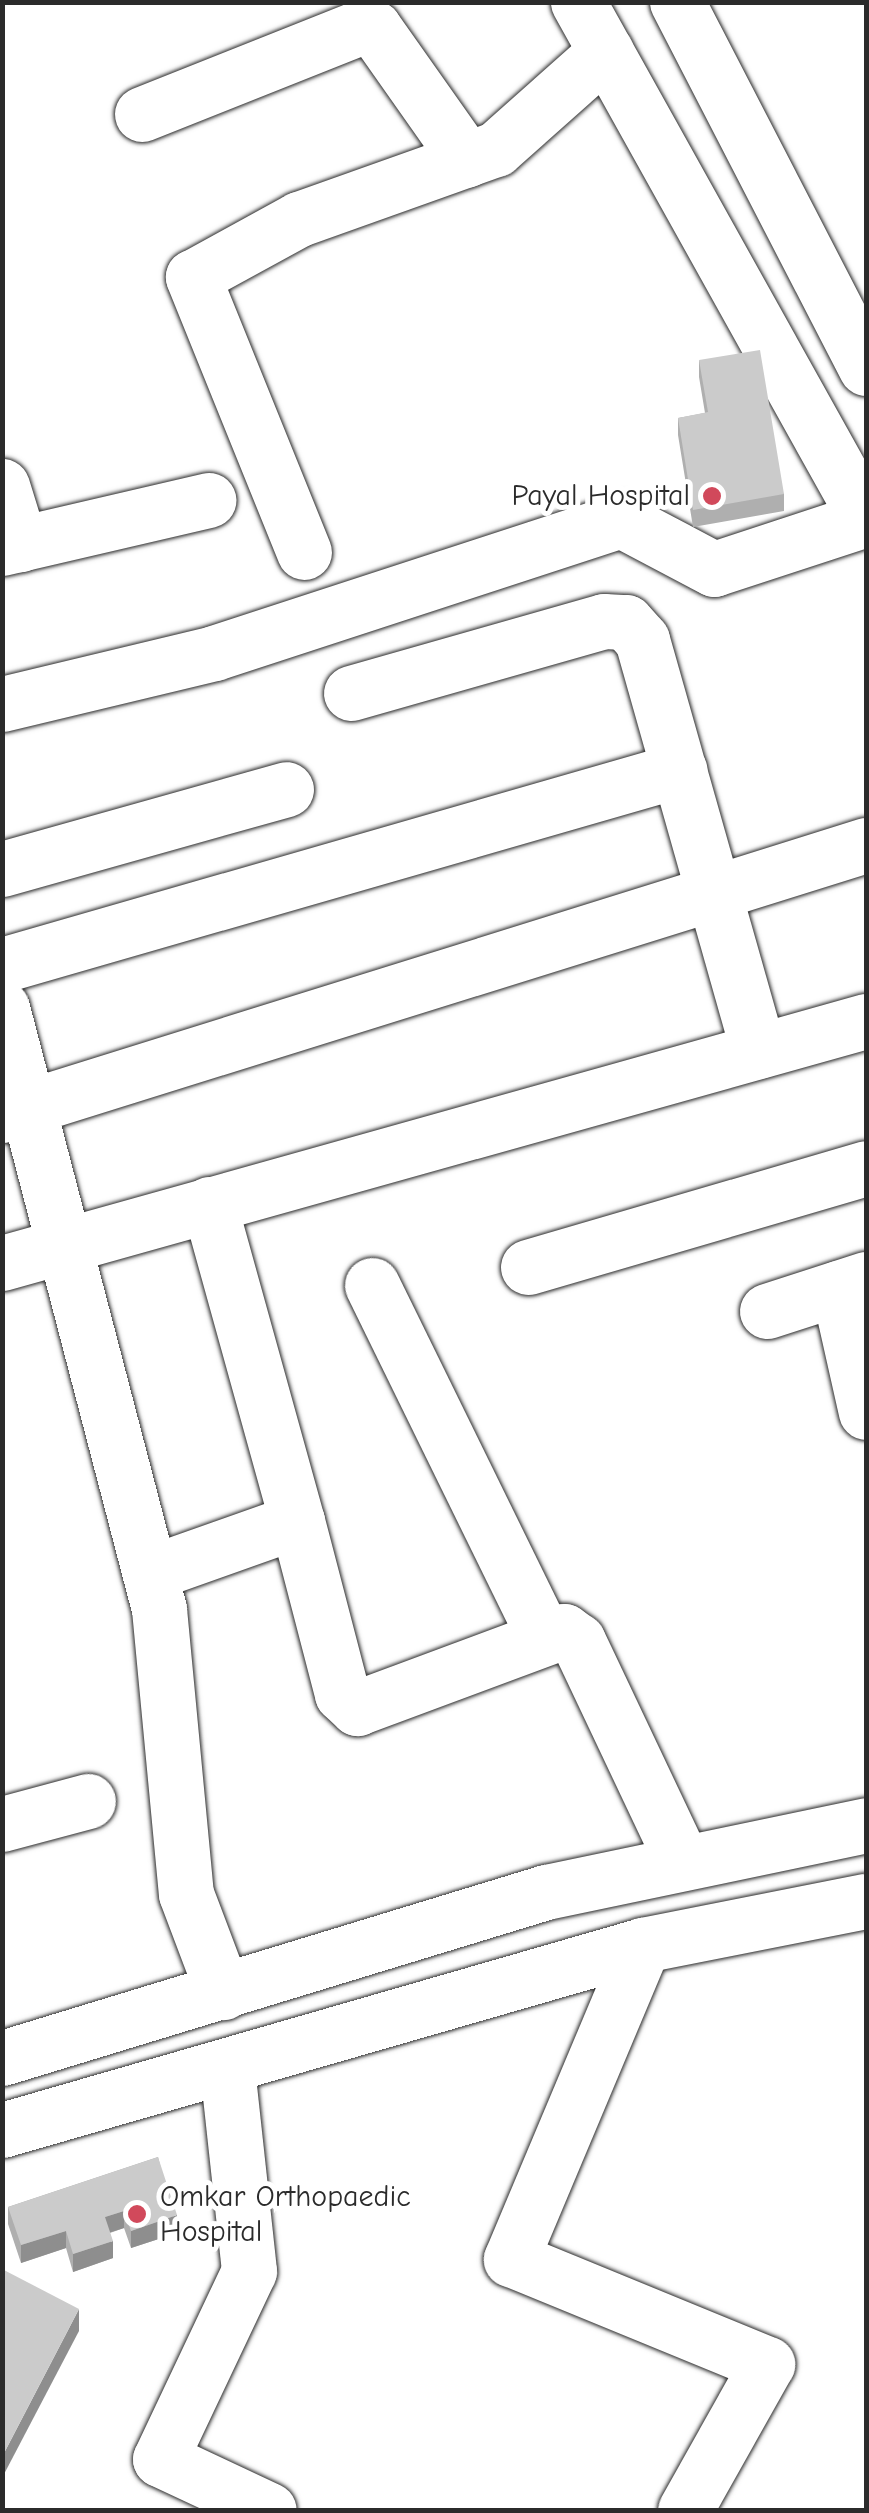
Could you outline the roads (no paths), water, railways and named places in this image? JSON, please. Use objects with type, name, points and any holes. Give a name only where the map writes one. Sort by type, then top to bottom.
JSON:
[{"type":"street","points":[[2,704],[214,652],[621,520],[714,569],[866,519],[578,2]]},
{"type":"street","points":[[677,2],[866,368]]},
{"type":"street","points":[[142,114],[356,29],[374,28],[467,160]]},
{"type":"street","points":[[304,552],[193,277],[298,218],[496,149],[606,52]]},
{"type":"street","points":[[2,486],[12,546],[208,500]]},
{"type":"street","points":[[351,693],[604,620],[626,622],[642,640],[758,1051]]},
{"type":"street","points":[[2,965],[680,770]]},
{"type":"street","points":[[2,869],[286,789]]},
{"type":"street","points":[[16,1111],[866,845]]},
{"type":"street","points":[[2,1008],[16,1111],[67,1244],[150,1574],[186,1894],[223,1992]]},
{"type":"street","points":[[2,1264],[866,1020]]},
{"type":"street","points":[[528,1267],[866,1168]]},
{"type":"street","points":[[209,1204],[342,1694],[357,1708],[543,1634],[564,1631],[578,1641],[682,1861]]},
{"type":"street","points":[[767,1312],[852,1284],[866,1412]]},
{"type":"street","points":[[372,1285],[543,1634]]},
{"type":"street","points":[[150,1574],[297,1520]]},
{"type":"street","points":[[2,1824],[88,1801]]},
{"type":"street","points":[[2,2058],[546,1892],[866,1825]]},
{"type":"street","points":[[2,2130],[643,1945],[866,1901]]},
{"type":"street","points":[[643,1945],[512,2258],[767,2364],[685,2510]]},
{"type":"street","points":[[227,2068],[250,2271],[160,2458],[269,2510]]},
{"type":"place","name":"Payal Hospital","points":[[712,496]]},
{"type":"place","name":"Omkar Orthopaedic Hospital","points":[[137,2214]]}]
